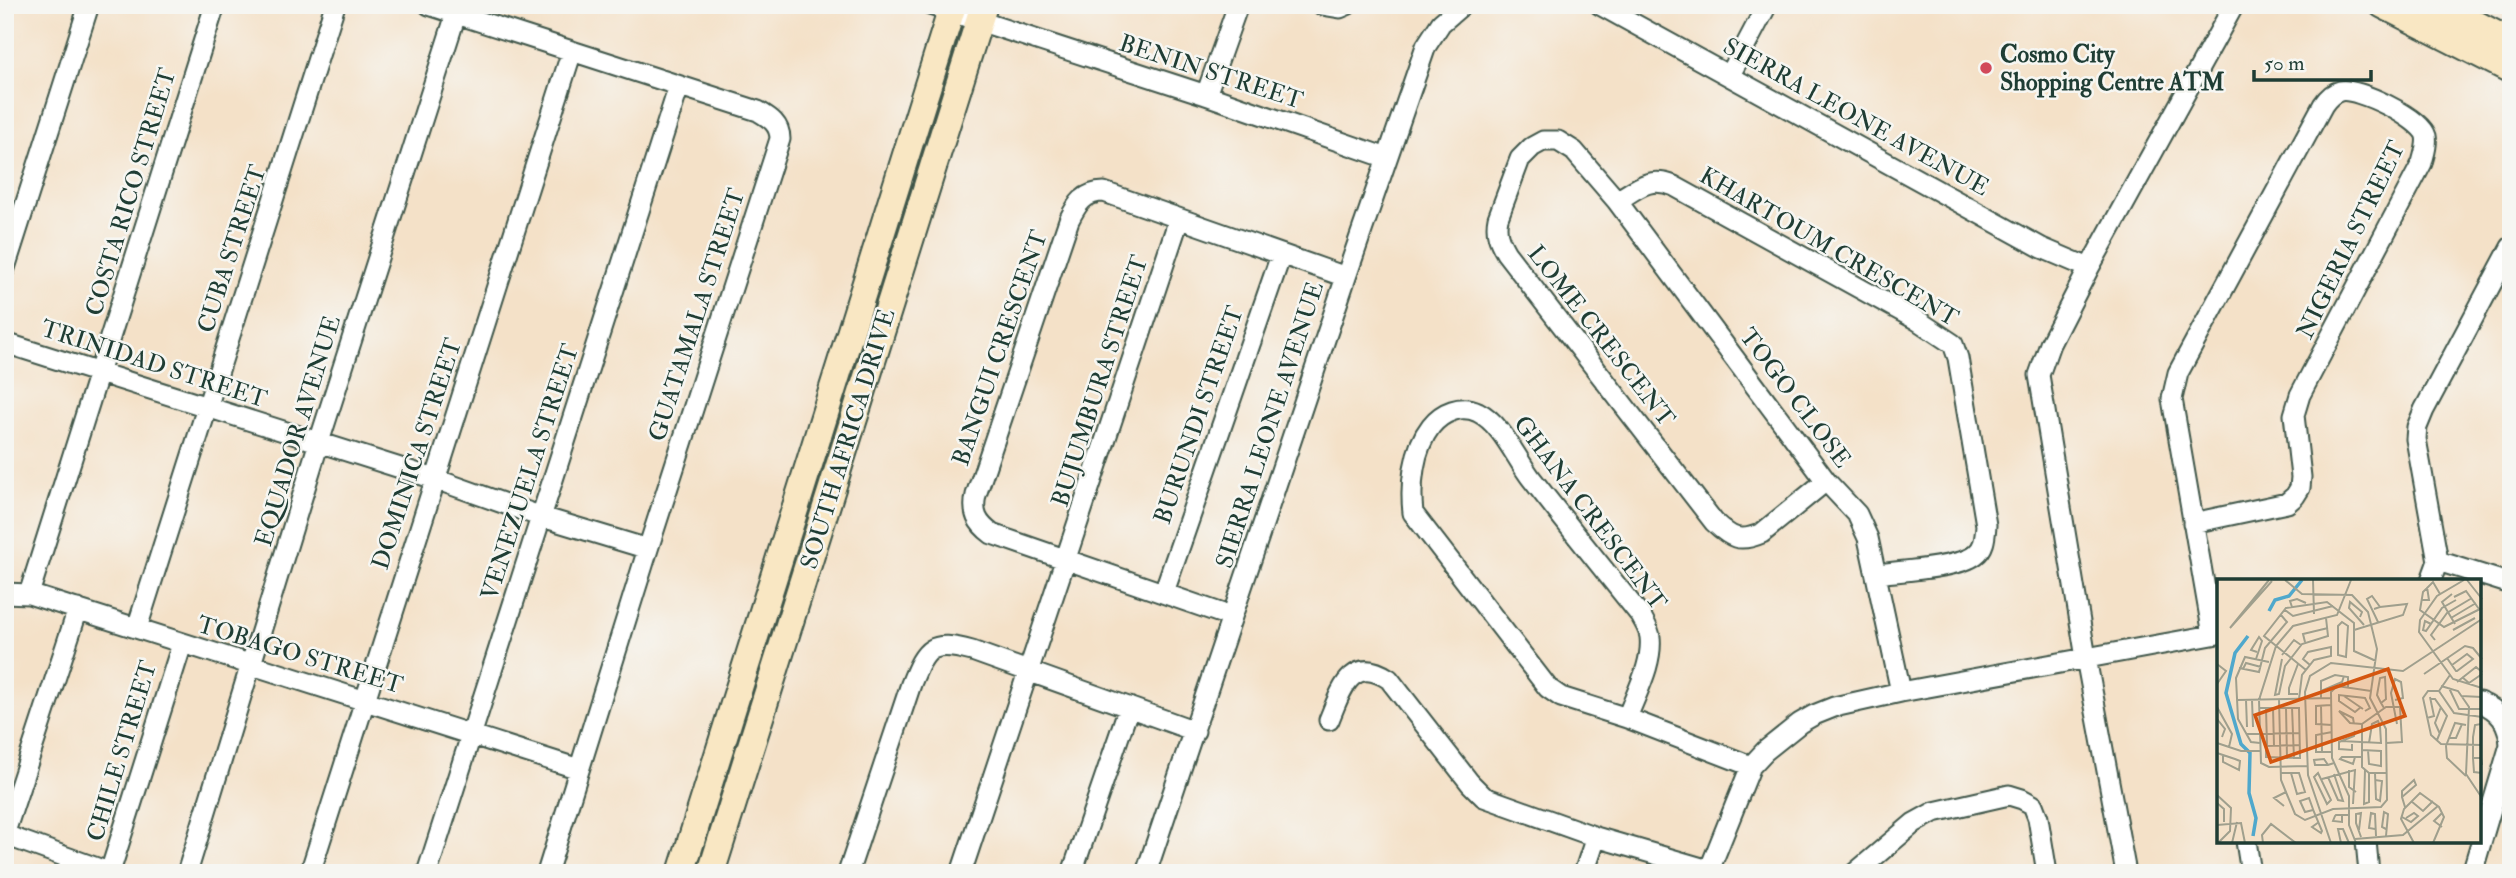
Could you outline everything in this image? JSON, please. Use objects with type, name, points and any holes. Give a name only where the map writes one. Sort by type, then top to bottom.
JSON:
[{"type":"street","points":[[5,268],[13,221],[89,5]]},
{"type":"street","name":"COSTA RICO STREET","points":[[29,594],[215,5]]},
{"type":"street","name":"CUBA STREET","points":[[137,628],[335,5]]},
{"type":"street","name":"GUATAMALA STREET","points":[[429,5],[458,9],[572,51],[758,111],[776,125],[780,139],[547,873]]},
{"type":"street","points":[[1206,95],[1238,5]]},
{"type":"street","points":[[1322,5],[1340,8],[1347,5]]},
{"type":"street","name":"SIERRA LEONE AVENUE","points":[[1146,873],[1426,46],[1441,23],[1462,5]]},
{"type":"street","name":"SIERRA LEONE AVENUE","points":[[1600,5],[2042,248],[2090,268]]},
{"type":"street","points":[[1730,75],[1767,5]]},
{"type":"street","points":[[2126,873],[2086,657],[2039,375],[2044,356],[2090,268],[2234,5]]},
{"type":"street","points":[[2383,5],[2511,70]]},
{"type":"street","points":[[2439,5],[2511,42]]},
{"type":"street","name":"BENIN STREET","points":[[945,7],[982,14],[1387,158]]},
{"type":"street","name":"SOUTH AFRICA DRIVE","points":[[681,873],[945,7]]},
{"type":"street","name":"EQUADOR AVENUE","points":[[187,873],[319,442],[458,9]]},
{"type":"street","name":"SOUTH AFRICA DRIVE","points":[[711,873],[982,14]]},
{"type":"street","name":"DOMINICA STREET","points":[[310,873],[363,699],[572,51]]},
{"type":"street","name":"VENEZUELA STREET","points":[[427,873],[679,86]]},
{"type":"street","name":"NIGERIA STREET","points":[[2193,523],[2287,503],[2300,488],[2294,415],[2300,395],[2422,163],[2427,146],[2426,135],[2420,125],[2408,116],[2354,92],[2340,91],[2329,97],[2178,373],[2172,399],[2193,523],[2216,634]]},
{"type":"street","name":"LOME CRESCENT","points":[[1617,201],[1574,152],[1558,141],[1543,141],[1520,159],[1498,218],[1498,239],[1506,253],[1714,522],[1728,535],[1749,538],[1762,533],[1826,481]]},
{"type":"street","name":"KHARTOUM CRESCENT","points":[[1617,201],[1648,182],[1660,180],[1917,320],[1953,344],[1958,358],[1986,525],[1985,542],[1977,554],[1963,562],[1877,574]]},
{"type":"street","name":"BANGUI CRESCENT","points":[[1232,617],[992,534],[981,526],[976,517],[973,508],[976,495],[1069,220],[1082,198],[1094,192],[1104,192],[1346,277]]},
{"type":"street","name":"TOGO CLOSE","points":[[1617,201],[1826,481],[1857,514],[1868,538],[1877,574],[1901,692]]},
{"type":"street","name":"BUJUMBURA STREET","points":[[961,873],[1179,219]]},
{"type":"street","points":[[2431,579],[2438,561],[2417,453],[2417,427],[2511,247]]},
{"type":"street","name":"BURUNDI STREET","points":[[1164,592],[1281,255]]},
{"type":"street","name":"TRINIDAD STREET","points":[[5,343],[648,549]]},
{"type":"street","name":"GHANA CRESCENT","points":[[1627,718],[1647,666],[1650,634],[1641,616],[1529,475],[1494,425],[1479,412],[1466,408],[1439,417],[1428,430],[1414,470],[1411,492],[1413,513],[1548,688],[1561,697],[1627,718],[1751,766]]},
{"type":"street","points":[[2438,561],[2511,584]]},
{"type":"street","name":"TOBAGO STREET","points":[[5,593],[29,594],[78,609],[579,769]]},
{"type":"street","points":[[78,609],[5,834],[110,873]]},
{"type":"street","points":[[1329,720],[1342,688],[1349,679],[1358,672],[1377,671],[1389,679],[1470,783],[1484,797],[1596,837],[1708,871],[1751,766],[1765,751],[1814,715],[1834,707],[1901,692],[2216,634]]},
{"type":"street","name":"CHILE STREET","points":[[110,873],[182,644]]},
{"type":"street","points":[[848,873],[911,684],[921,659],[928,650],[938,646],[953,646],[1195,731]]},
{"type":"street","points":[[2472,873],[2511,746],[2508,728],[2500,715],[2495,709],[2481,703]]},
{"type":"street","points":[[1072,873],[1129,707]]},
{"type":"street","points":[[1855,873],[1914,823],[1934,812],[2009,795],[2033,805],[2038,818],[2047,873]]},
{"type":"street","points":[[1584,873],[1596,837]]},
{"type":"street","points":[[2246,843],[2251,873]]},
{"type":"street","points":[[2366,843],[2369,873]]},
{"type":"place","name":"Cosmo City Shopping Centre ATM","points":[[1986,68]]}]
